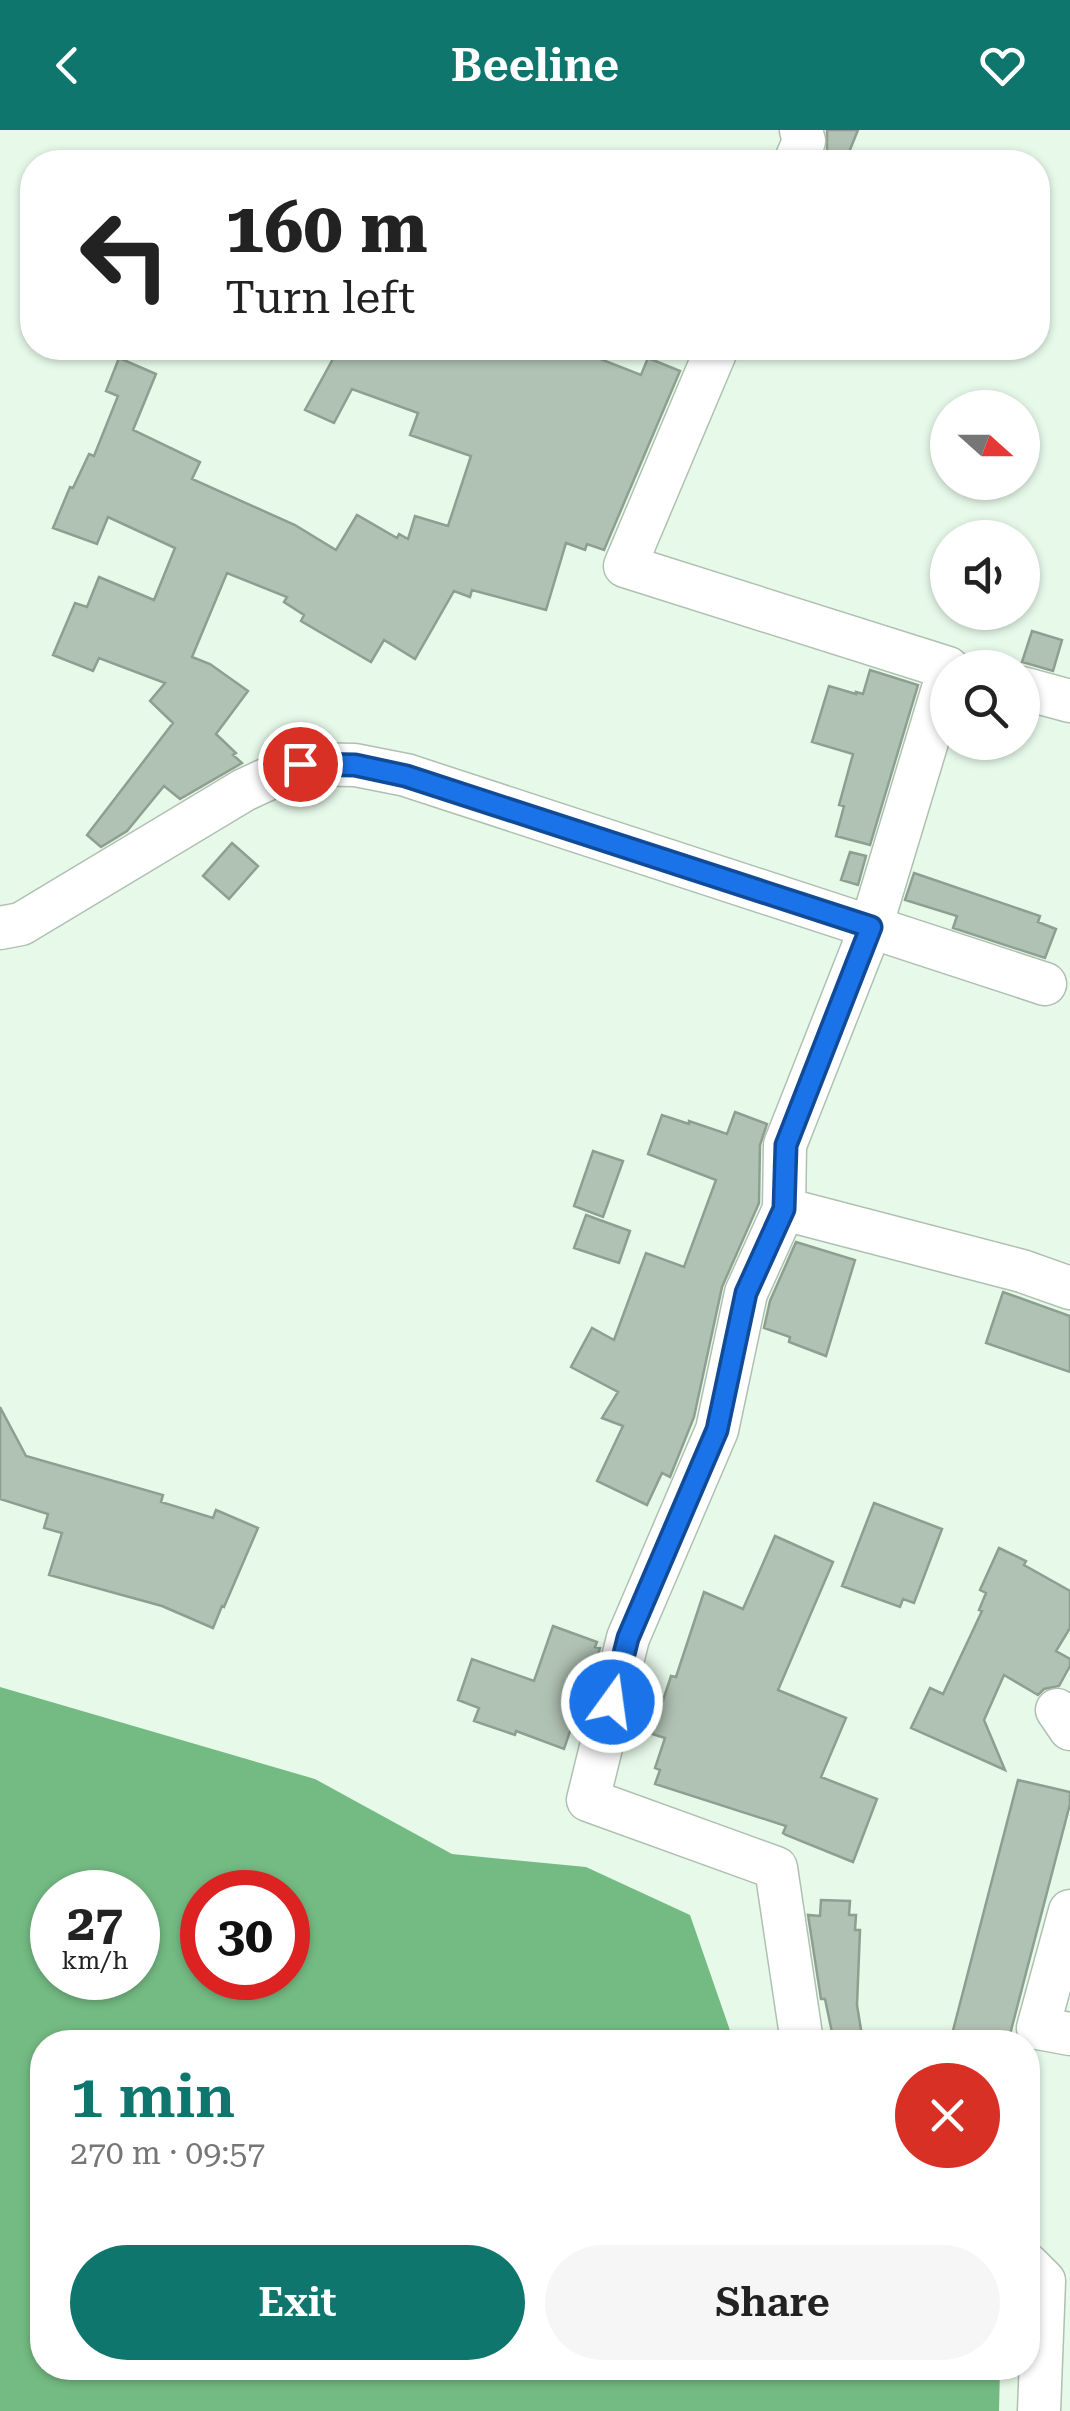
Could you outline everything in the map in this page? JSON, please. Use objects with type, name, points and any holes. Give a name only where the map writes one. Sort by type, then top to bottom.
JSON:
[{"type":"street","points":[[712,360],[626,566],[930,664]]},
{"type":"street","points":[[1040,693],[1070,701]]},
{"type":"street","points":[[800,2030],[776,1868],[588,1800],[628,1638],[717,1430],[746,1293],[784,1209],[786,1145],[871,927],[930,730]]},
{"type":"street","points":[[0,928],[21,924],[244,790],[300,764],[355,765],[406,776],[1045,984]]},
{"type":"street","points":[[784,1209],[1022,1271],[1070,1288]]},
{"type":"street","points":[[1070,1911],[1038,2028],[1070,2034]]},
{"type":"street","points":[[1039,2411],[1047,2280]]},
{"type":"shaded area","points":[[0,1687],[315,1779],[452,1854],[586,1867],[690,1915],[730,2030],[30,2030],[30,2380],[1000,2380],[999,2411],[0,2411]]},
{"type":"building","points":[[827,130],[858,130],[850,150],[827,150]]},
{"type":"building","points":[[118,360],[156,374],[133,430],[200,462],[192,479],[295,525],[336,550],[357,515],[397,538],[399,534],[408,539],[415,516],[448,526],[471,456],[410,435],[418,413],[352,389],[334,423],[305,410],[332,360],[603,360],[641,375],[647,360],[653,360],[680,371],[604,550],[587,544],[585,550],[566,543],[546,610],[472,590],[470,597],[454,591],[415,659],[384,640],[371,662],[301,621],[304,615],[284,602],[287,597],[227,573],[192,657],[210,664],[248,691],[216,734],[242,763],[180,799],[164,786],[127,831],[101,847],[87,835],[173,723],[150,701],[165,683],[99,658],[93,671],[53,655],[75,603],[87,607],[99,577],[154,600],[175,548],[108,517],[97,544],[53,528],[70,487],[73,488],[89,454],[94,456],[118,396],[106,391]]},
{"type":"building","points":[[1032,631],[1062,640],[1053,671],[1040,667],[1040,650],[1026,650]]},
{"type":"building","points":[[870,670],[918,685],[870,845],[836,836],[844,806],[839,805],[853,754],[812,742],[829,686],[863,694]]},
{"type":"building","points":[[232,843],[258,866],[229,899],[203,876]]},
{"type":"building","points":[[850,852],[866,856],[858,885],[841,880]]},
{"type":"building","points":[[914,873],[1040,916],[1038,922],[1056,929],[1045,958],[953,928],[957,916],[905,900]]},
{"type":"building","points":[[735,1112],[767,1124],[760,1145],[759,1203],[722,1287],[694,1417],[670,1477],[662,1473],[647,1505],[597,1481],[623,1426],[602,1418],[618,1392],[571,1367],[592,1328],[614,1340],[646,1253],[684,1267],[716,1180],[648,1154],[662,1115],[727,1134]]},
{"type":"building","points":[[593,1151],[623,1161],[603,1217],[574,1206]]},
{"type":"building","points":[[586,1215],[630,1231],[619,1263],[574,1248]]},
{"type":"building","points":[[796,1242],[855,1260],[826,1356],[764,1328],[770,1301]]},
{"type":"building","points":[[1003,1292],[1070,1316],[1070,1372],[986,1343]]},
{"type":"building","points":[[0,1407],[26,1456],[163,1495],[161,1502],[213,1518],[216,1510],[258,1528],[213,1628],[162,1606],[49,1575],[62,1533],[44,1528],[48,1514],[0,1499]]},
{"type":"building","points":[[874,1503],[942,1529],[914,1603],[903,1599],[900,1607],[842,1586]]},
{"type":"building","points":[[775,1536],[833,1562],[778,1690],[846,1718],[821,1777],[877,1799],[853,1862],[786,1835],[786,1826],[655,1784],[660,1770],[655,1768],[665,1738],[652,1734],[704,1592],[743,1609]]},
{"type":"building","points":[[999,1548],[1070,1591],[1070,1628],[1056,1651],[1070,1659],[1070,1666],[1059,1686],[1044,1689],[1038,1695],[1004,1675],[984,1720],[1005,1770],[911,1728],[930,1688],[943,1694],[982,1611],[979,1610],[986,1593],[980,1590]]},
{"type":"building","points":[[553,1626],[597,1642],[595,1647],[600,1648],[583,1710],[578,1708],[564,1749],[474,1721],[479,1708],[458,1700],[472,1659],[534,1681]]},
{"type":"building","points":[[1018,1780],[1070,1792],[1011,2030],[953,2030]]},
{"type":"building","points":[[821,1900],[850,1901],[849,1915],[856,1915],[855,1930],[860,1930],[857,2005],[861,2030],[831,2030],[825,1999],[821,1999],[808,1915],[820,1916]]},
{"type":"route","points":[[300,764],[355,765],[406,776],[871,927],[786,1145],[784,1209],[746,1293],[717,1430],[628,1638],[612,1702]]}]
